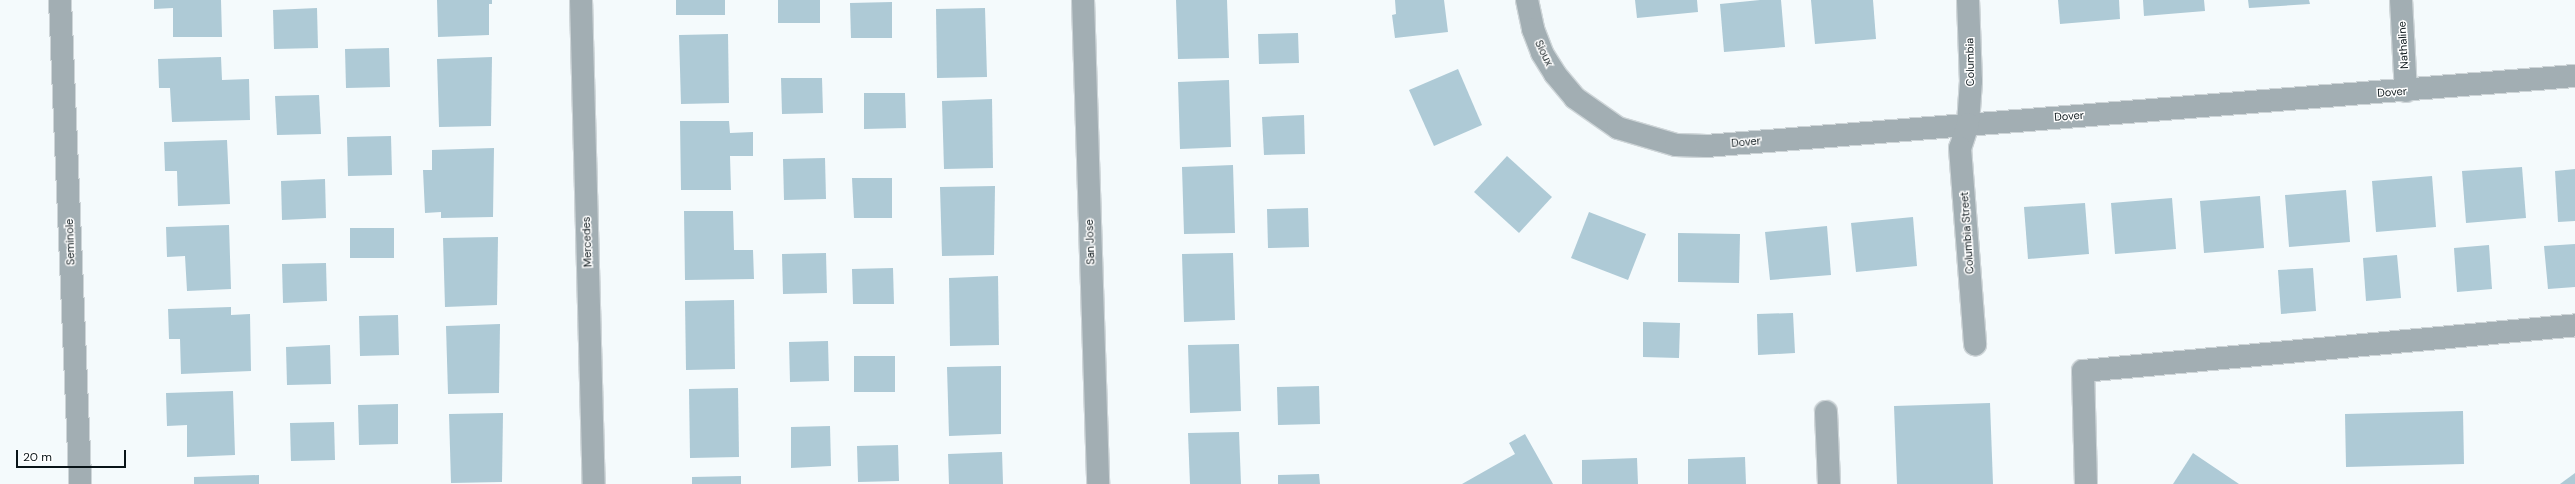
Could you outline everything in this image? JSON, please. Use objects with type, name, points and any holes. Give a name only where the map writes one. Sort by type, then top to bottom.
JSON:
[{"type":"street","name":"Seminole","points":[[60,0],[80,484]]},
{"type":"street","name":"Mercedes","points":[[581,0],[594,484]]},
{"type":"street","name":"San Jose","points":[[1083,0],[1098,484]]},
{"type":"street","name":"Sioux","points":[[1528,0],[1533,29],[1542,53],[1555,74],[1575,98]]},
{"type":"street","name":"Columbia","points":[[1968,0],[1971,80],[1968,124]]},
{"type":"street","name":"Nathaline","points":[[2401,0],[2406,91]]},
{"type":"street","name":"Dover","points":[[1575,98],[1618,128],[1676,145],[1706,146],[1968,124],[2406,91],[2575,76]]},
{"type":"street","name":"Columbia Street","points":[[1968,124],[1960,148],[1976,344]]},
{"type":"street","points":[[2086,484],[2083,371],[2575,324]]},
{"type":"street","points":[[1826,412],[1829,484]]},
{"type":"building","points":[[154,0],[221,0],[222,37],[173,37],[173,8],[154,9]]},
{"type":"building","points":[[437,0],[492,0],[492,4],[489,4],[489,35],[438,37]]},
{"type":"building","points":[[676,0],[725,0],[725,15],[676,15]]},
{"type":"building","points":[[778,0],[820,0],[820,23],[778,23]]},
{"type":"building","points":[[1176,0],[1227,0],[1229,58],[1178,59]]},
{"type":"building","points":[[1395,0],[1444,0],[1448,32],[1395,38],[1392,15],[1396,14]]},
{"type":"building","points":[[1635,0],[1697,0],[1698,12],[1637,18]]},
{"type":"building","points":[[1760,0],[1781,0],[1785,47],[1724,52],[1720,4]]},
{"type":"building","points":[[1811,0],[1873,0],[1876,39],[1815,44]]},
{"type":"building","points":[[2058,0],[2119,0],[2120,19],[2060,24]]},
{"type":"building","points":[[2143,0],[2204,0],[2205,11],[2144,16]]},
{"type":"building","points":[[2248,0],[2309,0],[2310,4],[2249,8]]},
{"type":"building","points":[[892,2],[892,38],[851,38],[850,3]]},
{"type":"building","points":[[317,8],[318,48],[274,49],[273,10]]},
{"type":"building","points":[[985,8],[987,77],[937,78],[936,9]]},
{"type":"building","points":[[1298,33],[1299,63],[1259,64],[1258,34]]},
{"type":"building","points":[[728,34],[729,103],[681,104],[679,35]]},
{"type":"building","points":[[389,48],[390,87],[346,88],[345,49]]},
{"type":"building","points":[[221,57],[222,80],[249,79],[250,120],[172,122],[170,88],[159,88],[158,59]]},
{"type":"building","points":[[492,57],[491,126],[439,127],[437,59]]},
{"type":"building","points":[[1458,69],[1482,125],[1434,146],[1409,90]]},
{"type":"building","points":[[781,78],[822,78],[823,113],[782,114]]},
{"type":"building","points":[[1229,80],[1231,147],[1180,149],[1178,82]]},
{"type":"building","points":[[864,93],[905,93],[906,128],[864,129]]},
{"type":"building","points":[[319,95],[321,134],[277,135],[275,96]]},
{"type":"building","points":[[992,99],[993,168],[944,169],[942,101]]},
{"type":"building","points":[[1304,115],[1305,154],[1264,155],[1262,117]]},
{"type":"building","points":[[680,121],[729,121],[730,133],[753,132],[753,156],[730,156],[731,190],[681,190]]},
{"type":"building","points":[[391,136],[392,175],[348,176],[347,137]]},
{"type":"building","points":[[227,140],[230,204],[178,206],[177,171],[165,171],[164,142]]},
{"type":"building","points":[[494,148],[493,217],[441,218],[441,212],[425,213],[423,170],[432,170],[432,150]]},
{"type":"building","points":[[1507,156],[1552,197],[1519,233],[1474,192]]},
{"type":"building","points":[[825,158],[826,199],[784,200],[783,159]]},
{"type":"building","points":[[1233,165],[1235,233],[1184,234],[1182,167]]},
{"type":"building","points":[[2522,167],[2526,218],[2466,223],[2462,171]]},
{"type":"building","points":[[2575,169],[2575,221],[2558,222],[2555,171]]},
{"type":"building","points":[[2432,176],[2436,227],[2376,232],[2372,181]]},
{"type":"building","points":[[852,178],[892,178],[892,218],[854,218]]},
{"type":"building","points":[[325,179],[326,218],[282,220],[281,181]]},
{"type":"building","points":[[995,186],[994,255],[942,256],[940,187]]},
{"type":"building","points":[[2346,190],[2350,242],[2289,247],[2285,195]]},
{"type":"building","points":[[2260,196],[2264,248],[2204,253],[2200,201]]},
{"type":"building","points":[[2172,198],[2176,249],[2115,254],[2111,203]]},
{"type":"building","points":[[2085,203],[2089,254],[2028,259],[2024,207]]},
{"type":"building","points":[[1308,208],[1309,247],[1268,248],[1267,209]]},
{"type":"building","points":[[684,211],[733,211],[734,250],[753,250],[754,279],[685,280]]},
{"type":"building","points":[[1589,212],[1646,234],[1628,280],[1571,258]]},
{"type":"building","points":[[1913,217],[1917,266],[1856,272],[1851,223]]},
{"type":"building","points":[[229,225],[231,289],[187,291],[185,256],[167,257],[166,227]]},
{"type":"building","points":[[1827,226],[1831,275],[1770,280],[1765,232]]},
{"type":"building","points":[[350,228],[394,228],[394,258],[350,258]]},
{"type":"building","points":[[1678,233],[1740,234],[1739,283],[1678,282]]},
{"type":"building","points":[[498,237],[497,305],[445,307],[443,238]]},
{"type":"building","points":[[2575,244],[2575,287],[2548,289],[2544,246]]},
{"type":"building","points":[[2489,245],[2492,289],[2457,292],[2454,248]]},
{"type":"building","points":[[826,253],[827,293],[783,294],[782,254]]},
{"type":"building","points":[[1233,253],[1235,320],[1184,322],[1182,254]]},
{"type":"building","points":[[2397,255],[2401,298],[2366,301],[2363,258]]},
{"type":"building","points":[[326,263],[327,301],[283,303],[282,264]]},
{"type":"building","points":[[893,268],[894,304],[853,304],[852,269]]},
{"type":"building","points":[[2313,268],[2316,311],[2281,314],[2278,270]]},
{"type":"building","points":[[998,276],[999,345],[950,346],[949,278]]},
{"type":"building","points":[[734,300],[735,369],[686,370],[685,301]]},
{"type":"building","points":[[231,307],[231,315],[250,314],[251,371],[181,374],[180,339],[169,339],[168,309]]},
{"type":"building","points":[[1793,313],[1795,353],[1758,355],[1757,314]]},
{"type":"building","points":[[398,315],[399,355],[360,356],[359,316]]},
{"type":"building","points":[[1643,322],[1680,323],[1679,358],[1643,357]]},
{"type":"building","points":[[500,324],[499,393],[448,394],[446,326]]},
{"type":"building","points":[[828,341],[829,381],[790,382],[789,342]]},
{"type":"building","points":[[1239,344],[1241,411],[1190,413],[1188,345]]},
{"type":"building","points":[[330,345],[331,384],[287,385],[286,347]]},
{"type":"building","points":[[854,356],[895,356],[895,392],[854,392]]},
{"type":"building","points":[[1001,366],[1001,434],[949,436],[947,367]]},
{"type":"building","points":[[1319,386],[1320,424],[1278,425],[1277,387]]},
{"type":"building","points":[[738,388],[739,457],[690,458],[689,389]]},
{"type":"building","points":[[233,391],[235,455],[187,457],[187,425],[167,426],[166,393]]},
{"type":"building","points":[[1990,403],[1993,484],[1897,484],[1894,406]]},
{"type":"building","points":[[398,404],[398,444],[359,445],[358,405]]},
{"type":"building","points":[[2463,411],[2464,464],[2346,467],[2345,414]]},
{"type":"building","points":[[503,413],[502,482],[451,483],[449,414]]},
{"type":"building","points":[[334,422],[335,460],[291,461],[290,423]]},
{"type":"building","points":[[830,426],[831,466],[791,468],[791,427]]},
{"type":"building","points":[[1239,432],[1241,484],[1190,484],[1188,433]]},
{"type":"building","points":[[1525,434],[1553,484],[1462,484],[1515,454],[1509,443]]},
{"type":"building","points":[[898,445],[899,481],[858,482],[857,446]]},
{"type":"building","points":[[1002,452],[1003,484],[949,484],[948,454]]},
{"type":"building","points":[[2193,453],[2239,484],[2173,484]]},
{"type":"building","points":[[1745,457],[1746,484],[1688,484],[1688,459]]},
{"type":"building","points":[[1637,458],[1638,484],[1582,484],[1582,460]]},
{"type":"building","points":[[2575,473],[2575,484],[2560,484]]},
{"type":"building","points":[[1319,474],[1320,484],[1278,484],[1278,475]]},
{"type":"building","points":[[259,475],[259,484],[194,484],[194,477]]},
{"type":"building","points":[[741,476],[741,484],[692,484],[692,477]]}]
